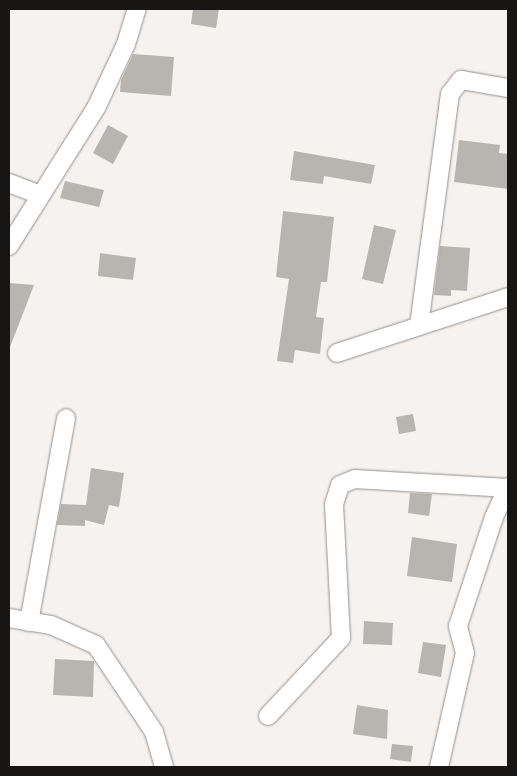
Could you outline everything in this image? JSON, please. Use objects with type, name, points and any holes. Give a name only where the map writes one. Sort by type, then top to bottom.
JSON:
[{"type":"street","points":[[9,246],[96,108],[126,44],[137,9]]},
{"type":"street","points":[[419,326],[450,94],[461,80],[508,88]]},
{"type":"street","points":[[9,183],[40,195]]},
{"type":"street","points":[[337,353],[508,297]]},
{"type":"street","points":[[29,622],[66,418]]},
{"type":"street","points":[[268,716],[341,638],[334,504],[340,485],[355,479],[508,488],[501,519],[458,626],[465,653],[439,767]]},
{"type":"street","points":[[9,618],[51,625],[96,645],[154,732],[164,767]]},
{"type":"building","points":[[193,9],[219,9],[216,28],[191,24]]},
{"type":"building","points":[[133,54],[174,57],[171,96],[120,92],[121,80]]},
{"type":"building","points":[[108,125],[128,136],[113,164],[93,153]]},
{"type":"building","points":[[459,140],[500,145],[499,153],[508,154],[508,189],[454,182]]},
{"type":"building","points":[[294,151],[375,165],[371,184],[324,176],[323,184],[290,180]]},
{"type":"building","points":[[65,181],[104,190],[99,207],[60,198]]},
{"type":"building","points":[[283,211],[334,217],[327,282],[321,282],[316,317],[324,318],[320,354],[295,350],[293,363],[277,361],[289,279],[276,277]]},
{"type":"building","points":[[374,225],[396,230],[383,284],[362,279]]},
{"type":"building","points":[[440,246],[470,248],[467,291],[451,290],[451,296],[434,295]]},
{"type":"building","points":[[100,253],[136,258],[133,280],[98,276]]},
{"type":"building","points":[[9,283],[34,285],[10,347],[9,347]]},
{"type":"building","points":[[413,414],[416,431],[399,434],[396,417]]},
{"type":"building","points":[[91,468],[124,473],[119,507],[109,505],[104,525],[85,520],[85,526],[57,525],[61,504],[86,505]]},
{"type":"building","points":[[410,493],[432,494],[429,516],[408,513]]},
{"type":"building","points":[[412,537],[457,544],[452,582],[407,576]]},
{"type":"building","points":[[364,621],[393,623],[392,645],[363,644]]},
{"type":"building","points":[[423,642],[446,645],[441,677],[418,673]]},
{"type":"building","points":[[55,659],[94,661],[93,697],[53,695]]},
{"type":"building","points":[[357,705],[388,710],[387,739],[353,734]]},
{"type":"building","points":[[392,744],[413,746],[411,762],[390,759]]}]
